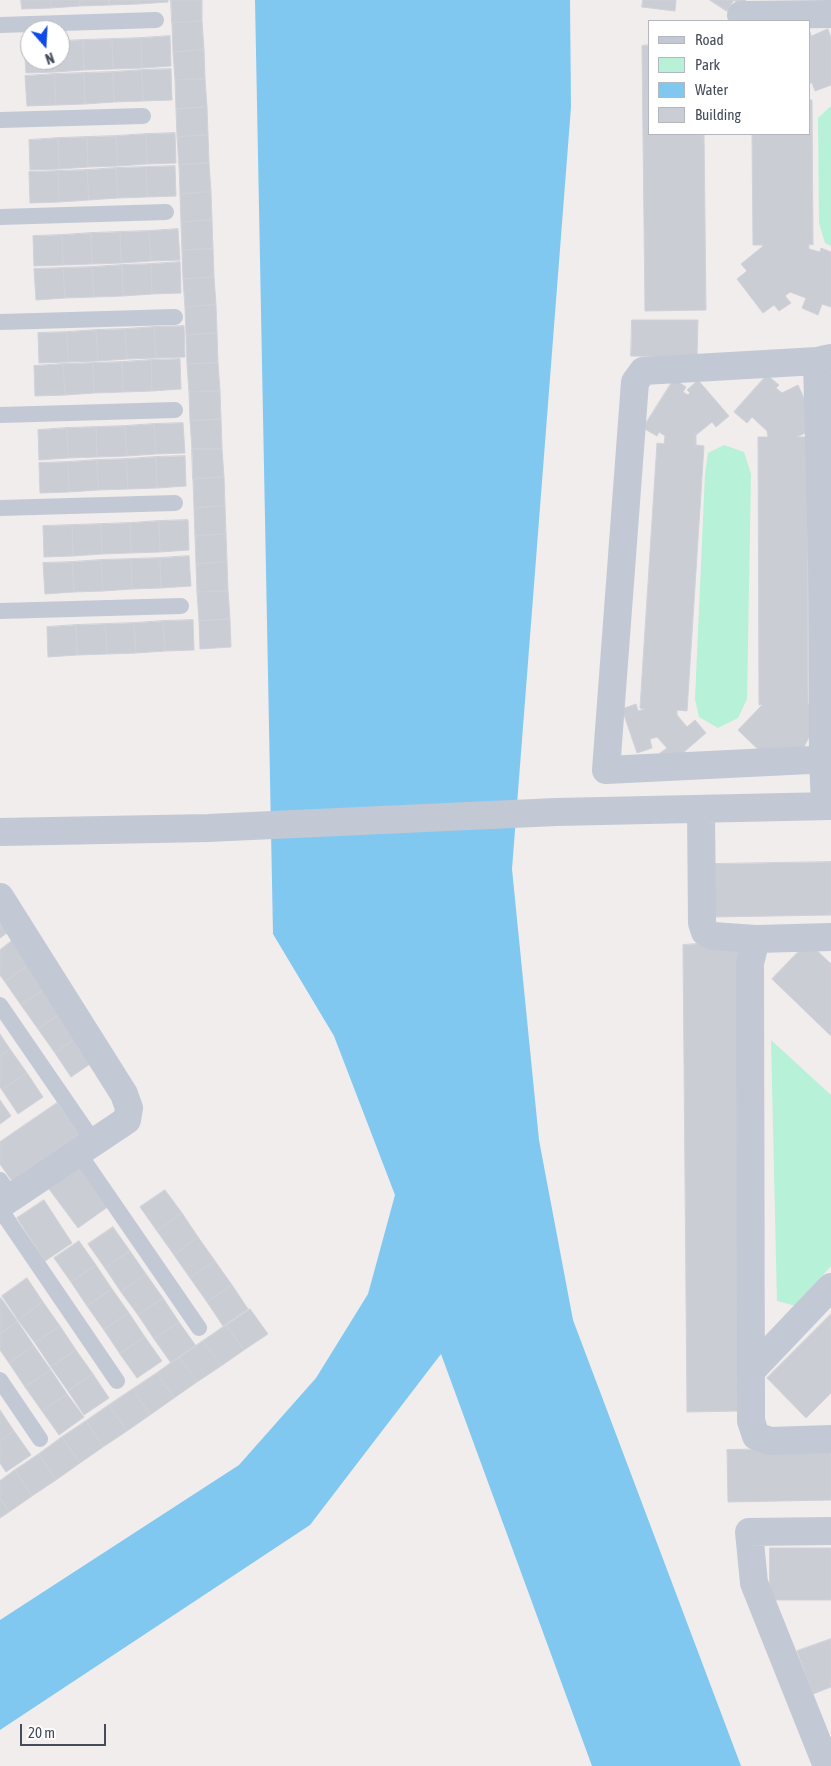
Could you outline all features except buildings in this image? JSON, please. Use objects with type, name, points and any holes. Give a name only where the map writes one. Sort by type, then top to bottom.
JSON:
[{"type":"street","points":[[741,15],[831,14]]},
{"type":"street","points":[[0,832],[208,828],[556,812],[828,806],[824,359],[644,371],[635,382],[606,770],[827,759]]},
{"type":"street","points":[[701,808],[702,923],[705,932],[713,936],[756,939],[828,940]]},
{"type":"street","points":[[0,897],[124,1094],[129,1108],[127,1120],[3,1198]]},
{"type":"street","points":[[756,939],[750,963],[751,1421],[756,1436],[770,1441],[831,1439]]},
{"type":"street","points":[[751,1371],[831,1287]]},
{"type":"street","points":[[827,1766],[754,1582],[749,1532],[831,1531]]},
{"type":"lane","points":[[0,25],[156,20]]},
{"type":"lane","points":[[0,120],[143,116]]},
{"type":"lane","points":[[0,217],[166,212]]},
{"type":"lane","points":[[0,322],[175,317]]},
{"type":"lane","points":[[0,415],[175,410]]},
{"type":"lane","points":[[0,508],[175,503]]},
{"type":"lane","points":[[0,611],[181,606]]},
{"type":"lane","points":[[0,1004],[86,1147],[199,1328]]},
{"type":"lane","points":[[3,1198],[117,1381]]},
{"type":"lane","points":[[0,1380],[40,1438]]},
{"type":"green space","points":[[831,106],[831,246],[825,243],[819,223],[818,118]]},
{"type":"green space","points":[[724,445],[744,452],[751,474],[747,699],[738,718],[718,728],[699,717],[695,699],[705,474],[708,453]]},
{"type":"green space","points":[[771,1040],[831,1095],[831,1266],[796,1306],[777,1301]]},
{"type":"water","points":[[255,0],[570,0],[571,107],[512,869],[539,1140],[573,1320],[741,1766],[592,1766],[441,1354],[310,1525],[0,1730],[0,1620],[239,1465],[316,1378],[368,1294],[395,1195],[334,1036],[273,934]]}]
